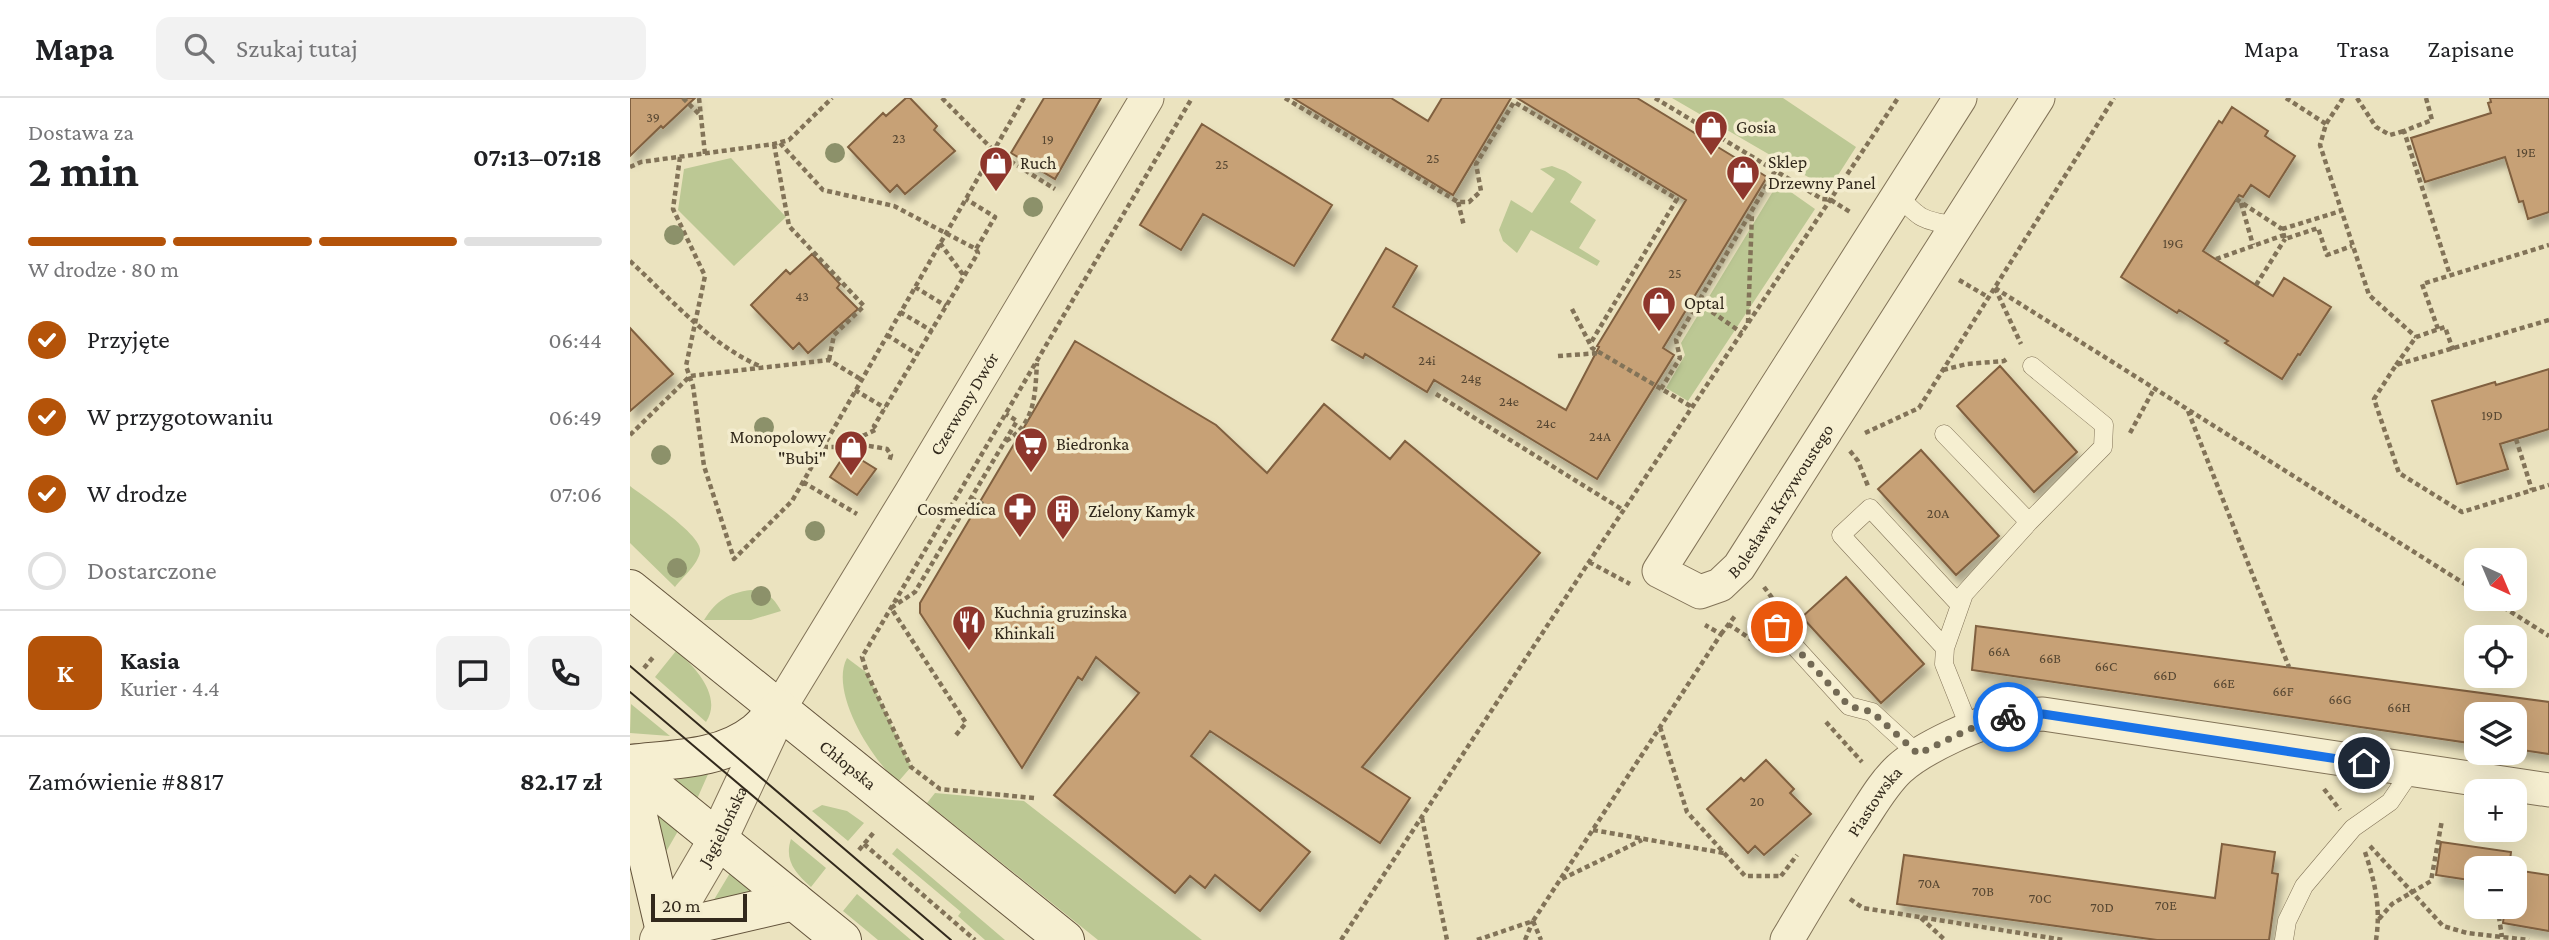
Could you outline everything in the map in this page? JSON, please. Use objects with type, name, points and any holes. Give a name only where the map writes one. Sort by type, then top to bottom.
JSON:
[{"type":"main road","name":"Chłopska","points":[[630,589],[1065,940]]},
{"type":"main road","points":[[630,766],[706,756],[727,748],[755,733],[779,709]]},
{"type":"main road","name":"Jagiellońska","points":[[662,935],[718,839],[779,709]]},
{"type":"main road","points":[[630,766],[842,940]]},
{"type":"main road","points":[[630,782],[662,935],[794,901]]},
{"type":"street","name":"Czerwony Dwór","points":[[779,709],[1147,98]]},
{"type":"street","name":"Bolesława Krzywoustego","points":[[1960,98],[1659,571],[1700,592],[1720,585],[1739,567],[2038,98]]},
{"type":"street","name":"Piastowska","points":[[1787,940],[1822,880],[1880,792],[1899,769],[1918,754],[1970,729],[2010,716],[2043,714],[2549,790]]},
{"type":"lane","points":[[1898,195],[1916,216],[1956,226]]},
{"type":"lane","points":[[1970,729],[1944,664],[1945,648],[1964,594],[2029,522],[2103,447],[2104,425],[2032,366]]},
{"type":"lane","points":[[1944,434],[2029,522]]},
{"type":"lane","points":[[1945,648],[1841,535],[1870,508],[1960,605]]},
{"type":"lane","points":[[1777,627],[1849,706],[1872,712],[1918,754]]},
{"type":"lane","points":[[2284,940],[2287,921],[2304,886],[2353,828],[2390,802],[2411,771]]},
{"type":"path","points":[[683,98],[701,116]]},
{"type":"path","points":[[699,98],[705,153]]},
{"type":"path","points":[[630,167],[641,162],[789,140],[832,98]]},
{"type":"path","points":[[942,98],[994,151]]},
{"type":"path","points":[[680,157],[673,209],[705,276],[686,366],[690,376],[704,466],[734,559],[792,501],[1024,98]]},
{"type":"path","points":[[1034,797],[940,789],[911,767],[862,657],[1192,98]]},
{"type":"path","points":[[1285,98],[1458,202],[1469,202],[1481,191],[1476,164],[1514,102],[1678,199],[1590,344]]},
{"type":"path","points":[[1656,98],[1822,199],[1831,200]]},
{"type":"path","points":[[1341,940],[1898,98]]},
{"type":"path","points":[[1919,408],[2114,98]]},
{"type":"path","points":[[2286,98],[2326,124]]},
{"type":"path","points":[[2343,98],[2326,124],[2320,145],[2369,295],[2416,337]]},
{"type":"path","points":[[2357,98],[2376,127],[2390,135],[2432,120],[2426,98]]},
{"type":"path","points":[[2404,131],[2450,275]]},
{"type":"path","points":[[777,143],[823,190],[894,206],[976,249]]},
{"type":"path","points":[[777,143],[789,226],[864,306],[834,335],[829,360]]},
{"type":"path","points":[[1661,390],[1680,358],[1676,340],[1775,171]]},
{"type":"path","points":[[1801,186],[1819,181],[1843,181]]},
{"type":"path","points":[[823,446],[840,447],[877,429],[874,426],[978,253],[976,249],[995,217],[966,199]]},
{"type":"path","points":[[2253,245],[2238,201],[2284,234],[2318,228],[2327,255],[2352,246]]},
{"type":"path","points":[[1458,202],[1465,226]]},
{"type":"path","points":[[1748,324],[1752,210]]},
{"type":"path","points":[[2216,259],[2341,211]]},
{"type":"path","points":[[2256,285],[2284,234]]},
{"type":"path","points":[[940,243],[964,276]]},
{"type":"path","points":[[2438,329],[2422,284],[2549,245]]},
{"type":"path","points":[[630,261],[716,340],[750,362],[765,368]]},
{"type":"path","points":[[915,287],[946,306]]},
{"type":"path","points":[[1943,369],[2004,361],[2022,346],[1995,288]]},
{"type":"path","points":[[1995,288],[2464,584]]},
{"type":"path","points":[[1698,303],[1742,333]]},
{"type":"path","points":[[1572,309],[1590,344],[1600,353],[1692,407]]},
{"type":"path","points":[[900,312],[932,331]]},
{"type":"path","points":[[2396,365],[2549,320]]},
{"type":"path","points":[[2453,350],[2445,327],[2416,337],[2374,399],[2399,473],[2462,512],[2549,485]]},
{"type":"path","points":[[887,335],[917,354]]},
{"type":"path","points":[[1558,356],[1600,353]]},
{"type":"path","points":[[630,435],[690,376],[829,360],[862,380]]},
{"type":"path","points":[[1005,441],[1016,435],[1035,404],[1037,362]]},
{"type":"path","points":[[855,390],[885,408]]},
{"type":"path","points":[[1436,394],[1623,510]]},
{"type":"path","points":[[2188,411],[2289,667]]},
{"type":"path","points":[[891,608],[915,593],[1017,421],[1006,414]]},
{"type":"path","points":[[2516,439],[2532,490]]},
{"type":"path","points":[[851,443],[887,449],[891,455],[886,468]]},
{"type":"path","points":[[1847,447],[1858,461],[1867,480],[1870,508]]},
{"type":"path","points":[[803,482],[856,516],[862,506]]},
{"type":"path","points":[[971,497],[983,504]]},
{"type":"path","points":[[1589,562],[1637,588]]},
{"type":"path","points":[[891,608],[966,723],[956,735]]},
{"type":"path","points":[[2510,611],[2549,636]]},
{"type":"path","points":[[1525,940],[1533,920],[1720,634],[1696,621]]},
{"type":"path","points":[[1728,624],[1755,642]]},
{"type":"path","points":[[1422,817],[1447,940]]},
{"type":"path","points":[[2379,919],[2392,904],[2431,881],[2442,820]]},
{"type":"path","points":[[1592,830],[1725,853]]},
{"type":"path","points":[[859,850],[875,831]]},
{"type":"path","points":[[2361,837],[2443,926],[2467,933],[2529,940]]},
{"type":"path","points":[[1561,880],[1643,839]]},
{"type":"path","points":[[864,844],[975,940]]},
{"type":"path","points":[[2363,844],[2378,896],[2376,940]]},
{"type":"path","points":[[1920,917],[1945,940]]},
{"type":"path","points":[[2500,919],[2505,938]]},
{"type":"path","points":[[1477,940],[1533,920]]},
{"type":"path","points":[[1533,920],[1541,940]]},
{"type":"path","points":[[2034,940],[2042,937]]},
{"type":"green space","points":[[1672,98],[1783,98],[1856,147],[1827,188]]},
{"type":"green space","points":[[731,158],[786,217],[734,266],[678,210],[684,169]]},
{"type":"green space","points":[[1552,166],[1582,182],[1570,202],[1596,220],[1579,248],[1600,261],[1597,266],[1531,230],[1517,253],[1503,241],[1499,230],[1511,200],[1532,213],[1555,179],[1540,169]]},
{"type":"green space","points":[[1778,183],[1815,209],[1688,401],[1666,388],[1685,355],[1681,343]]},
{"type":"green space","points":[[630,486],[683,527],[699,545],[700,552],[696,561],[675,587],[630,543]]},
{"type":"green space","points":[[751,590],[761,591],[769,596],[781,611],[751,620],[704,620],[724,599]]},
{"type":"green space","points":[[676,651],[705,683],[711,702],[706,722],[655,677]]},
{"type":"green space","points":[[847,658],[867,673],[911,767],[898,782],[866,742],[848,706],[843,672]]},
{"type":"green space","points":[[631,704],[670,736],[630,733]]},
{"type":"green space","points":[[665,772],[709,772],[697,799]]},
{"type":"green space","points":[[935,793],[1024,801],[1202,940],[1098,940],[927,803]]},
{"type":"green space","points":[[644,803],[678,831],[663,857]]},
{"type":"green space","points":[[822,805],[847,811],[864,823],[848,841],[812,811]]},
{"type":"green space","points":[[791,839],[826,868],[811,887],[792,866],[789,853]]},
{"type":"green space","points":[[897,848],[1005,940],[985,940],[958,916],[961,912],[892,854]]},
{"type":"green space","points":[[730,873],[774,906],[697,928]]},
{"type":"green space","points":[[857,894],[911,940],[878,940],[843,911]]},
{"type":"building","points":[[630,98],[695,98],[630,156]]},
{"type":"building","points":[[906,98],[910,98],[937,126],[934,130],[955,151],[905,194],[897,185],[890,192],[848,147],[883,113],[886,116]]},
{"type":"building","points":[[1044,98],[1101,98],[1055,179],[1011,153]]},
{"type":"building","points":[[1293,98],[1391,98],[1428,121],[1442,98],[1511,98],[1453,195]]},
{"type":"building","points":[[1517,98],[1637,98],[1767,177],[1663,348],[1674,355],[1597,479],[1434,380],[1427,392],[1365,354],[1363,358],[1332,340],[1386,248],[1417,266],[1393,307],[1566,410],[1599,347],[1597,346],[1686,200]]},
{"type":"building","points":[[2490,98],[2549,98],[2549,212],[2528,219],[2523,201],[2519,202],[2505,157],[2425,182],[2411,138],[2491,113],[2488,103],[2491,102]]},
{"type":"building","points":[[2232,107],[2268,131],[2265,136],[2295,156],[2269,197],[2251,185],[2243,197],[2239,195],[2203,251],[2273,296],[2284,278],[2331,307],[2282,379],[2225,343],[2228,341],[2179,310],[2177,313],[2121,277],[2219,121],[2222,123]]},
{"type":"building","points":[[1202,124],[1332,205],[1294,266],[1203,214],[1181,250],[1140,225]]},
{"type":"building","points":[[812,254],[840,284],[837,288],[858,309],[808,353],[799,343],[793,349],[751,305],[786,270],[790,274]]},
{"type":"building","points":[[630,328],[673,374],[630,411]]},
{"type":"building","points":[[1075,341],[1216,425],[1267,473],[1324,404],[1390,459],[1405,441],[1540,553],[1362,767],[1410,798],[1380,843],[1210,731],[1191,756],[1310,852],[1260,911],[1215,875],[1205,888],[1190,876],[1175,893],[1054,795],[1139,693],[1096,657],[1082,680],[1078,677],[1022,768],[920,613],[920,603]]},
{"type":"building","points":[[2000,366],[2077,452],[2034,492],[1957,406]]},
{"type":"building","points":[[2549,369],[2549,429],[2500,444],[2508,469],[2457,484],[2432,401]]},
{"type":"building","points":[[1921,450],[1999,536],[1956,575],[1878,489]]},
{"type":"building","points":[[847,451],[876,469],[857,495],[830,477]]},
{"type":"building","points":[[1846,577],[1924,664],[1881,703],[1802,617]]},
{"type":"building","points":[[1976,626],[2549,702],[2549,754],[2527,751],[2527,702],[2464,702],[2464,742],[1972,670]]},
{"type":"building","points":[[1766,760],[1794,789],[1790,793],[1811,814],[1764,855],[1755,846],[1748,853],[1707,809],[1741,778],[1744,781]]},
{"type":"building","points":[[2441,842],[2511,852],[2510,856],[2464,856],[2464,879],[2436,875]]},
{"type":"building","points":[[2222,844],[2275,852],[2272,873],[2278,874],[2269,940],[2157,940],[1897,904],[1904,855],[2215,898]]},
{"type":"building","points":[[2527,872],[2549,875],[2549,931],[2503,923],[2503,919],[2527,919]]},
{"type":"tram line","points":[[630,666],[951,940]]},
{"type":"tram line","points":[[630,692],[923,940]]},
{"type":"way so far","points":[[1777,627],[1849,706],[1872,712],[1918,754],[1970,729],[2008,717]]},
{"type":"place","name":"Gosia","points":[[1711,157]]},
{"type":"place","name":"Ruch","points":[[996,193]]},
{"type":"place","name":"Sklep Drzewny Panel","points":[[1743,202]]},
{"type":"place","name":"Optal","points":[[1659,333]]},
{"type":"place","name":"Biedronka","points":[[1031,474]]},
{"type":"place","name":"Monopolowy \"Bubi\"","points":[[851,477]]},
{"type":"place","name":"Cosmedica","points":[[1020,539]]},
{"type":"place","name":"Zielony Kamyk","points":[[1063,541]]},
{"type":"place","name":"Kuchnia gruzinska Khinkali","points":[[969,652]]},
{"type":"route","points":[[2008,717],[2043,714],[2364,763]]}]
